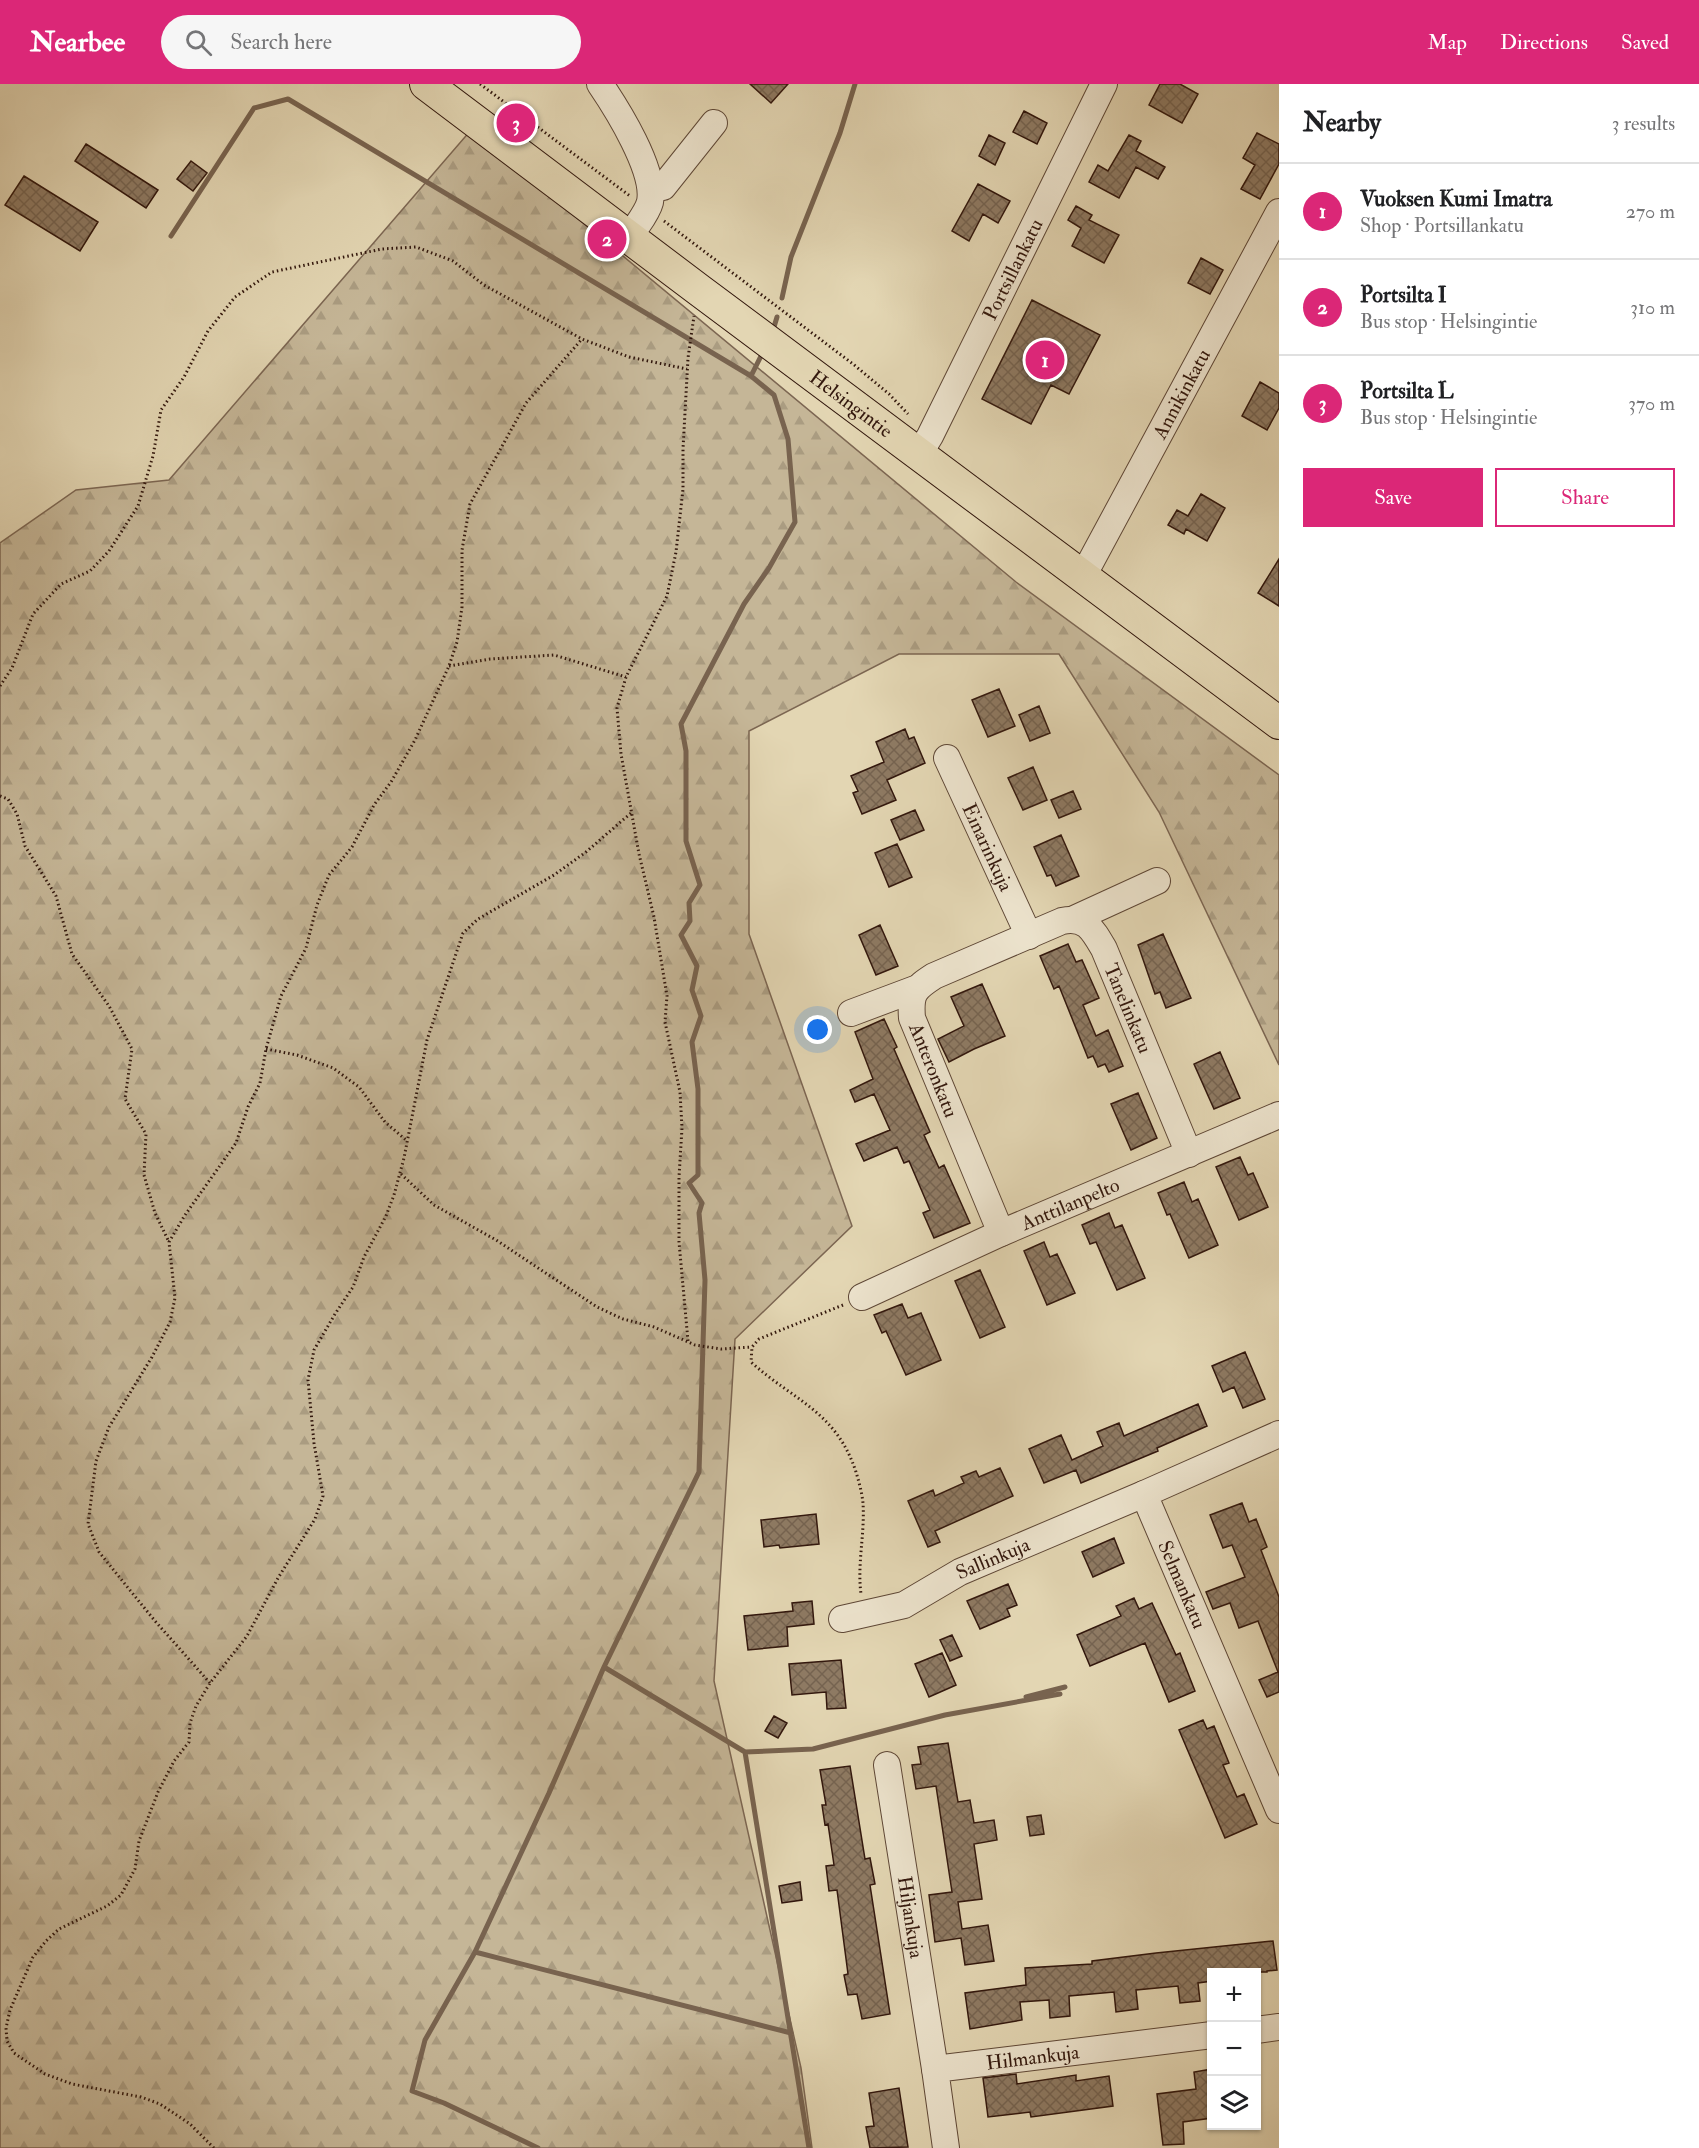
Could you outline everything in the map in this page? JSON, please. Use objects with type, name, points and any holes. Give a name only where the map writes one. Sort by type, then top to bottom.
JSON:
[{"type":"main road","name":"Helsingintie","points":[[426,84],[699,290],[924,445],[1083,576],[1279,723]]},
{"type":"street","points":[[600,84],[621,116],[640,155],[649,199]]},
{"type":"street","name":"Portsillankatu","points":[[924,445],[1104,84]]},
{"type":"street","points":[[629,238],[649,199],[663,187],[714,123]]},
{"type":"street","name":"Annikinkatu","points":[[1083,576],[1279,212]]},
{"type":"street","name":"Einarinkuja","points":[[947,758],[1029,936]]},
{"type":"street","points":[[851,1013],[915,989],[934,976],[1062,921],[1074,919],[1157,881]]},
{"type":"street","name":"Tanelinkatu","points":[[1074,919],[1091,928],[1104,949],[1189,1154]]},
{"type":"street","name":"Anteronkatu","points":[[915,989],[911,1003],[912,1018],[1001,1233]]},
{"type":"street","name":"Anttilanpelto","points":[[862,1297],[1001,1233],[1279,1115]]},
{"type":"street","points":[[1143,1494],[1279,1434]]},
{"type":"street","name":"Sallinkuja","points":[[853,1616],[904,1605],[960,1572],[1143,1494]]},
{"type":"street","name":"Selmankatu","points":[[1143,1494],[1279,1810]]},
{"type":"street","name":"Hiljankuja","points":[[887,1765],[935,2069]]},
{"type":"street","points":[[1261,2029],[1279,2027]]},
{"type":"street","name":"Hilmankuja","points":[[935,2069],[1207,2036]]},
{"type":"street","points":[[935,2069],[946,2148]]},
{"type":"path","points":[[480,84],[649,199],[854,364],[889,394],[924,445]]},
{"type":"path","points":[[0,686],[12,668],[33,614],[61,584],[90,571],[109,551],[138,506],[153,456],[161,410],[184,377],[208,331],[235,297],[272,272],[382,249],[416,247],[453,261],[484,285],[582,339],[628,357],[687,369]]},
{"type":"path","points":[[688,1341],[679,1242],[678,1177],[682,1128],[680,1092],[665,1022],[667,996],[656,928],[631,813],[621,754],[617,708],[626,677],[667,596],[676,552],[683,489],[687,369],[699,290]]},
{"type":"path","points":[[169,1242],[185,1215],[236,1143],[248,1107],[260,1083],[266,1049],[281,996],[306,948],[317,905],[329,875],[352,847],[374,805],[406,757],[448,666],[457,642],[462,607],[462,550],[470,504],[526,403],[582,339]]},
{"type":"path","points":[[448,666],[490,659],[554,655],[626,677]]},
{"type":"path","points":[[0,796],[8,799],[17,814],[25,846],[56,896],[72,954],[109,1006],[132,1049],[125,1100],[146,1134],[144,1175],[155,1213],[169,1242],[175,1298],[170,1323],[109,1427],[96,1461],[88,1524],[99,1552],[124,1585],[210,1683]]},
{"type":"path","points":[[214,2148],[190,2124],[160,2104],[141,2097],[72,2084],[45,2074],[14,2053],[7,2041],[6,2028],[10,2010],[33,1957],[46,1941],[59,1929],[107,1906],[121,1895],[135,1869],[139,1841],[158,1791],[174,1761],[189,1742],[190,1724],[196,1706],[210,1683],[247,1636],[278,1578],[315,1519],[323,1496],[314,1443],[308,1380],[314,1350],[353,1287],[364,1257],[386,1216],[400,1174],[427,1040],[463,933],[478,919],[554,875],[586,852],[631,813]]},
{"type":"path","points":[[266,1049],[297,1055],[333,1068],[359,1087],[385,1122],[406,1140]]},
{"type":"path","points":[[400,1174],[434,1205],[496,1240],[597,1307],[623,1319],[654,1327],[688,1341],[721,1349],[752,1347]]},
{"type":"path","points":[[853,1616],[859,1580],[863,1503],[852,1462],[843,1442],[829,1423],[808,1404],[751,1362],[752,1347],[759,1339],[862,1297]]},
{"type":"green space","points":[[471,130],[1016,582],[1279,775],[1279,1065],[1159,812],[1059,654],[899,654],[749,731],[749,934],[852,1226],[735,1339],[714,1681],[801,2068],[812,2148],[0,2148],[0,543],[76,490],[169,480]]},
{"type":"building","points":[[750,84],[788,84],[771,103]]},
{"type":"building","points":[[1160,84],[1180,84],[1198,94],[1182,123],[1149,105]]},
{"type":"building","points":[[1024,111],[1047,123],[1037,144],[1013,132]]},
{"type":"building","points":[[1257,133],[1279,144],[1279,164],[1260,199],[1241,189],[1255,165],[1243,158]]},
{"type":"building","points":[[989,135],[1005,143],[995,165],[979,156]]},
{"type":"building","points":[[1129,135],[1141,141],[1136,151],[1165,167],[1158,179],[1136,167],[1119,198],[1089,182],[1098,165],[1108,171]]},
{"type":"building","points":[[86,144],[158,190],[146,208],[75,161]]},
{"type":"building","points":[[191,161],[207,173],[193,191],[177,179]]},
{"type":"building","points":[[24,176],[98,222],[80,251],[5,205]]},
{"type":"building","points":[[978,184],[1010,201],[998,223],[983,214],[969,241],[952,231]]},
{"type":"building","points":[[1076,206],[1092,215],[1089,220],[1119,235],[1104,263],[1072,246],[1081,228],[1068,220]]},
{"type":"building","points":[[1201,258],[1223,270],[1210,294],[1188,283]]},
{"type":"building","points":[[1032,300],[1100,335],[1069,394],[1051,385],[1031,424],[982,399]]},
{"type":"building","points":[[1260,382],[1279,393],[1279,408],[1267,430],[1242,416]]},
{"type":"building","points":[[1201,494],[1225,508],[1207,541],[1186,529],[1184,534],[1168,525],[1177,510],[1188,516]]},
{"type":"building","points":[[1279,559],[1279,606],[1258,593]]},
{"type":"building","points":[[999,689],[1015,726],[988,737],[972,700]]},
{"type":"building","points":[[1039,706],[1050,733],[1030,741],[1019,715]]},
{"type":"building","points":[[905,729],[909,739],[914,737],[925,763],[887,780],[896,800],[862,814],[853,793],[858,791],[851,776],[884,762],[876,742]]},
{"type":"building","points":[[1033,767],[1047,800],[1023,810],[1008,778]]},
{"type":"building","points":[[1073,791],[1081,809],[1059,818],[1051,800]]},
{"type":"building","points":[[915,810],[924,830],[900,840],[891,820]]},
{"type":"building","points":[[1061,835],[1079,876],[1056,886],[1051,875],[1047,876],[1034,847]]},
{"type":"building","points":[[897,844],[912,877],[889,887],[875,853]]},
{"type":"building","points":[[880,925],[898,966],[876,975],[859,935]]},
{"type":"building","points":[[1163,934],[1191,998],[1166,1008],[1160,992],[1155,994],[1138,945]]},
{"type":"building","points":[[1068,944],[1076,962],[1082,960],[1099,998],[1083,1005],[1096,1036],[1108,1030],[1123,1066],[1109,1072],[1105,1064],[1098,1067],[1093,1056],[1088,1058],[1059,986],[1054,989],[1040,956]]},
{"type":"building","points":[[982,984],[1005,1036],[949,1062],[938,1039],[964,1026],[951,997]]},
{"type":"building","points":[[884,1019],[897,1047],[894,1049],[930,1132],[924,1135],[939,1168],[944,1165],[970,1223],[934,1238],[923,1213],[930,1210],[909,1161],[904,1163],[897,1147],[864,1161],[856,1144],[890,1130],[874,1094],[855,1102],[850,1090],[873,1079],[855,1032]]},
{"type":"building","points":[[1220,1052],[1240,1098],[1214,1109],[1194,1064]]},
{"type":"building","points":[[1138,1093],[1157,1138],[1131,1150],[1111,1104]]},
{"type":"building","points":[[1240,1157],[1248,1175],[1253,1173],[1268,1207],[1239,1220],[1216,1167]]},
{"type":"building","points":[[1184,1182],[1192,1202],[1198,1199],[1218,1245],[1189,1258],[1158,1193]]},
{"type":"building","points":[[1109,1213],[1115,1228],[1122,1225],[1145,1278],[1117,1290],[1096,1242],[1090,1244],[1082,1225]]},
{"type":"building","points":[[1044,1242],[1050,1257],[1057,1254],[1075,1293],[1047,1305],[1024,1251]]},
{"type":"building","points":[[980,1270],[1005,1327],[980,1338],[955,1281]]},
{"type":"building","points":[[902,1304],[908,1318],[921,1313],[941,1360],[906,1375],[886,1331],[882,1333],[874,1315]]},
{"type":"building","points":[[1245,1352],[1265,1399],[1243,1408],[1234,1387],[1223,1392],[1212,1366]]},
{"type":"building","points":[[1198,1404],[1207,1426],[1157,1448],[1158,1451],[1081,1483],[1076,1470],[1044,1483],[1029,1449],[1061,1435],[1072,1460],[1103,1446],[1097,1432],[1119,1423],[1124,1436]]},
{"type":"building","points":[[1000,1468],[1013,1496],[935,1531],[940,1542],[928,1547],[908,1501],[933,1490],[935,1496],[964,1483],[961,1477],[976,1471],[979,1477]]},
{"type":"building","points":[[1242,1503],[1249,1522],[1256,1519],[1267,1547],[1261,1550],[1279,1597],[1279,1692],[1267,1697],[1259,1680],[1278,1672],[1258,1621],[1239,1628],[1230,1603],[1213,1609],[1206,1592],[1245,1577],[1232,1545],[1223,1548],[1210,1515]]},
{"type":"building","points":[[816,1514],[819,1544],[780,1548],[779,1545],[764,1547],[761,1520]]},
{"type":"building","points":[[1114,1538],[1124,1563],[1093,1577],[1082,1552]]},
{"type":"building","points":[[1008,1584],[1017,1605],[1007,1609],[1010,1616],[980,1629],[967,1601]]},
{"type":"building","points":[[1134,1598],[1139,1609],[1152,1603],[1176,1655],[1180,1653],[1195,1691],[1169,1702],[1145,1643],[1090,1666],[1077,1635],[1121,1616],[1116,1606]]},
{"type":"building","points":[[812,1601],[814,1624],[787,1627],[788,1646],[748,1650],[744,1616],[793,1611],[792,1603]]},
{"type":"building","points":[[952,1635],[962,1656],[950,1661],[940,1640]]},
{"type":"building","points":[[942,1653],[956,1685],[929,1697],[915,1664]]},
{"type":"building","points":[[841,1660],[846,1708],[827,1709],[826,1692],[792,1695],[789,1664]]},
{"type":"building","points":[[774,1716],[787,1723],[778,1738],[765,1731]]},
{"type":"building","points":[[1203,1720],[1207,1729],[1214,1726],[1229,1763],[1223,1765],[1237,1797],[1244,1794],[1257,1824],[1225,1838],[1179,1730]]},
{"type":"building","points":[[948,1743],[958,1802],[970,1800],[974,1823],[994,1820],[997,1840],[974,1844],[982,1899],[958,1902],[962,1929],[988,1925],[994,1961],[965,1965],[961,1938],[935,1942],[929,1895],[952,1892],[936,1786],[916,1789],[912,1765],[921,1764],[918,1747]]},
{"type":"building","points":[[850,1766],[865,1859],[870,1858],[875,1884],[870,1885],[890,2014],[862,2019],[857,1994],[848,1995],[844,1975],[848,1974],[837,1890],[829,1891],[826,1866],[834,1865],[828,1824],[825,1825],[822,1805],[826,1805],[820,1770]]},
{"type":"building","points":[[1041,1815],[1044,1834],[1030,1836],[1027,1817]]},
{"type":"building","points":[[800,1882],[802,1900],[782,1903],[779,1886]]},
{"type":"building","points":[[1273,1941],[1277,1970],[1261,1972],[1261,1968],[1207,1968],[1207,1982],[1198,1983],[1200,2001],[1180,2003],[1178,1986],[1136,1990],[1138,2009],[1116,2012],[1114,1992],[1069,1996],[1070,2016],[1050,2018],[1049,2000],[1020,2002],[1022,2020],[970,2029],[965,1993],[1026,1985],[1025,1968],[1092,1964],[1092,1961]]},
{"type":"building","points":[[1207,2070],[1207,2119],[1183,2122],[1184,2144],[1163,2145],[1157,2094],[1196,2089],[1194,2072]]},
{"type":"building","points":[[1016,2074],[1017,2084],[1076,2075],[1076,2081],[1109,2076],[1113,2106],[1031,2117],[1030,2112],[988,2117],[983,2078]]},
{"type":"building","points":[[899,2088],[908,2147],[870,2148],[866,2127],[874,2126],[869,2093]]},
{"type":"waterway","points":[[782,298],[791,257],[840,133],[855,84]]},
{"type":"waterway","points":[[171,236],[254,108],[288,99],[751,376],[774,395],[788,439],[795,522],[769,568],[744,604],[681,724],[686,751],[686,841],[700,885],[689,903],[690,921],[681,935],[697,966],[692,990],[701,1016],[692,1042],[698,1089],[698,1175],[689,1183],[702,1203],[699,1213],[705,1280],[699,1472],[604,1667],[549,1793],[475,1952],[425,2040],[412,2091],[444,2103],[538,2148]]},
{"type":"waterway","points":[[774,327],[777,317]]},
{"type":"waterway","points":[[751,376],[761,356]]},
{"type":"waterway","points":[[604,1667],[745,1752],[813,1749],[945,1715],[1060,1694]]},
{"type":"waterway","points":[[1026,1697],[1065,1687]]},
{"type":"waterway","points":[[745,1752],[809,2148]]},
{"type":"waterway","points":[[475,1952],[791,2033]]},
{"type":"place","name":"Portsilta L","points":[[516,123]]},
{"type":"place","name":"Portsilta I","points":[[607,239]]},
{"type":"place","name":"Vuoksen Kumi Imatra","points":[[1045,360]]}]
